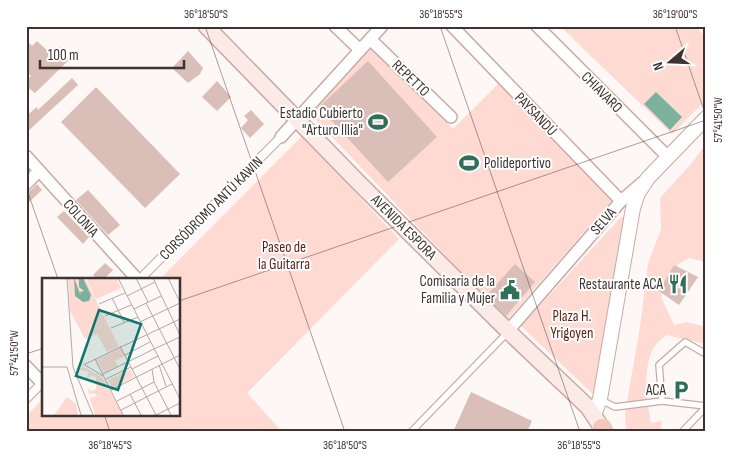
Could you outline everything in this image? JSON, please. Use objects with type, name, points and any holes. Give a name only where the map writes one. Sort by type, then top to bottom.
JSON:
[{"type":"main road","name":"AVENIDA ESPORA","points":[[206,26],[296,120],[508,331],[588,407],[601,427]]},
{"type":"street","points":[[335,26],[360,50]]},
{"type":"street","points":[[281,137],[382,26]]},
{"type":"street","name":"PAYSANDÚ","points":[[452,26],[621,201]]},
{"type":"street","name":"CHIAVARO","points":[[537,26],[668,157]]},
{"type":"street","name":"REPETTO","points":[[370,39],[451,117]]},
{"type":"street","name":"SELVA","points":[[508,331],[621,201],[648,178],[706,118]]},
{"type":"street","name":"CORSÓDROMO ANTÚ KAWIN","points":[[141,278],[281,137]]},
{"type":"street","name":"COLONIA","points":[[26,156],[136,278]]},
{"type":"street","points":[[26,184],[39,171]]},
{"type":"street","points":[[601,427],[600,399],[633,208],[638,194],[648,178]]},
{"type":"street","points":[[26,366],[42,381]]},
{"type":"street","points":[[26,399],[42,383]]},
{"type":"lane","points":[[410,432],[508,331]]},
{"type":"lane","points":[[662,401],[659,365],[685,342],[706,354]]},
{"type":"lane","points":[[600,399],[615,408],[662,401],[706,406]]},
{"type":"lane","points":[[682,432],[706,406]]},
{"type":"green space","points":[[560,26],[695,26],[706,37],[706,100],[672,134]]},
{"type":"green space","name":"Polideportivo","points":[[369,44],[453,129],[499,83],[614,198],[507,320],[305,109]]},
{"type":"green space","name":"Paseo de la Guitarra","points":[[302,136],[399,239],[247,393],[282,432],[26,432],[26,416],[42,400],[42,416],[180,416],[180,278],[161,278]]},
{"type":"green space","points":[[706,144],[706,262],[689,258],[678,264],[661,297],[674,325],[687,322],[706,327],[706,344],[666,335],[657,343],[647,367],[646,386],[651,423],[662,421],[660,432],[626,432],[625,413],[640,327],[648,264],[661,229],[660,198],[691,164]]},
{"type":"green space","name":"Plaza H. Yrigoyen","points":[[621,217],[627,219],[596,397],[521,326]]},
{"type":"shaded area","points":[[656,92],[682,117],[670,130],[644,104]]},
{"type":"building","points":[[26,40],[32,46],[37,41],[52,55],[59,47],[70,59],[35,93],[26,86],[26,80],[31,76],[26,71]]},
{"type":"building","points":[[188,51],[203,68],[200,74],[188,83],[172,68]]},
{"type":"building","name":"Estadio Cubierto \"Arturo Illia\"","points":[[368,61],[437,137],[388,182],[319,107]]},
{"type":"building","points":[[72,78],[78,85],[26,133],[26,116],[37,107],[38,110]]},
{"type":"building","points":[[217,81],[231,97],[217,111],[202,97]]},
{"type":"building","points":[[96,87],[180,174],[145,208],[61,122]]},
{"type":"building","points":[[251,110],[264,124],[250,138],[241,128],[248,120],[244,116]]},
{"type":"building","points":[[37,184],[42,190],[26,205],[26,191],[31,190]]},
{"type":"building","points":[[88,190],[120,225],[108,235],[76,200]]},
{"type":"building","points":[[64,211],[89,237],[83,244],[57,217]]},
{"type":"building","points":[[105,263],[113,270],[105,278],[96,278],[93,275]]},
{"type":"building","name":"Comisaria de la Familia y Mujer","points":[[515,264],[535,282],[506,316],[486,296]]},
{"type":"building","name":"Restaurante ACA","points":[[674,265],[698,277],[679,305],[659,291]]},
{"type":"building","points":[[471,392],[532,421],[527,432],[453,432]]},
{"type":"place","name":"Estadio Cubierto \"Arturo Illia\"","points":[[378,122]]},
{"type":"place","name":"Polideportivo","points":[[469,163]]},
{"type":"place","name":"Restaurante ACA","points":[[678,284]]},
{"type":"place","name":"Comisaria de la Familia y Mujer","points":[[510,290]]},
{"type":"place","name":"ACA","points":[[681,390]]}]
